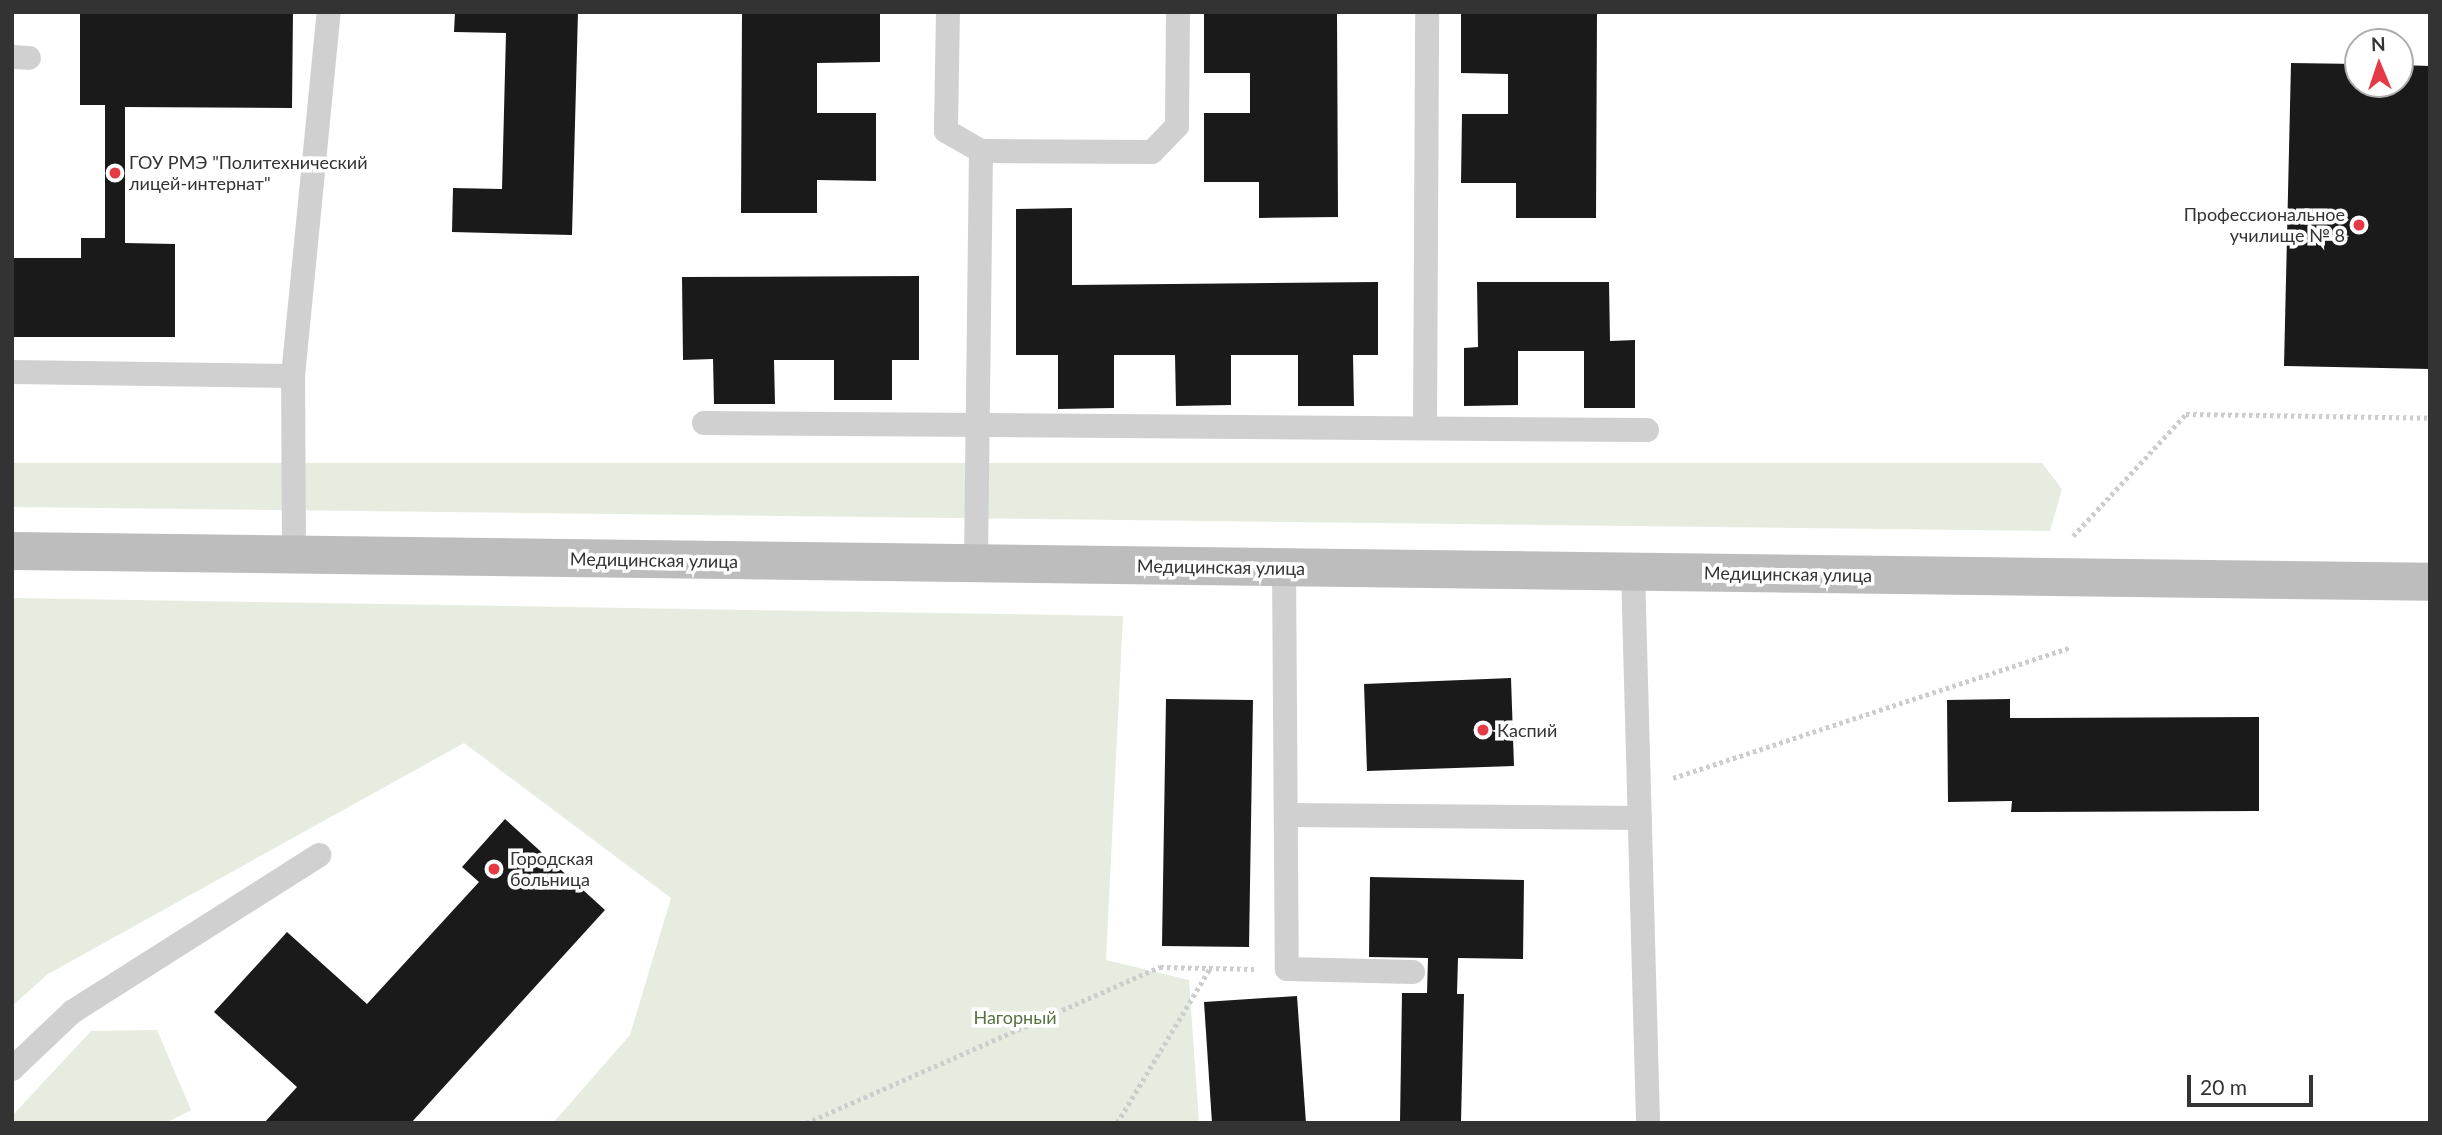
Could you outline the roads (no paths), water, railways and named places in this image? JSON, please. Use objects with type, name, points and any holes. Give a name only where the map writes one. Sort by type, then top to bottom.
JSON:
[{"type":"main road","name":"Медицинская улица","points":[[12,551],[2430,582]]},
{"type":"lane","points":[[295,555],[293,376],[329,12]]},
{"type":"lane","points":[[948,12],[946,131],[981,151],[1152,152],[1177,125],[1178,12]]},
{"type":"lane","points":[[1425,428],[1427,12]]},
{"type":"lane","points":[[976,564],[981,151]]},
{"type":"lane","points":[[12,372],[293,376]]},
{"type":"lane","points":[[704,423],[1647,430]]},
{"type":"lane","points":[[1284,567],[1287,969],[1413,972]]},
{"type":"lane","points":[[1633,572],[1648,1123]]},
{"type":"lane","points":[[1286,814],[1640,818]]},
{"type":"lane","points":[[12,1069],[72,1012],[319,855]]},
{"type":"place","name":"ГОУ РМЭ \"Политехнический лицей-интернат\"","points":[[115,173]]},
{"type":"place","name":"Профессиональное училище № 8","points":[[2359,225]]},
{"type":"place","name":"Каспий","points":[[1483,730]]},
{"type":"place","name":"Городская больница","points":[[494,869]]},
{"type":"park label","name":"Нагорный","points":[[1015,1017]]}]
